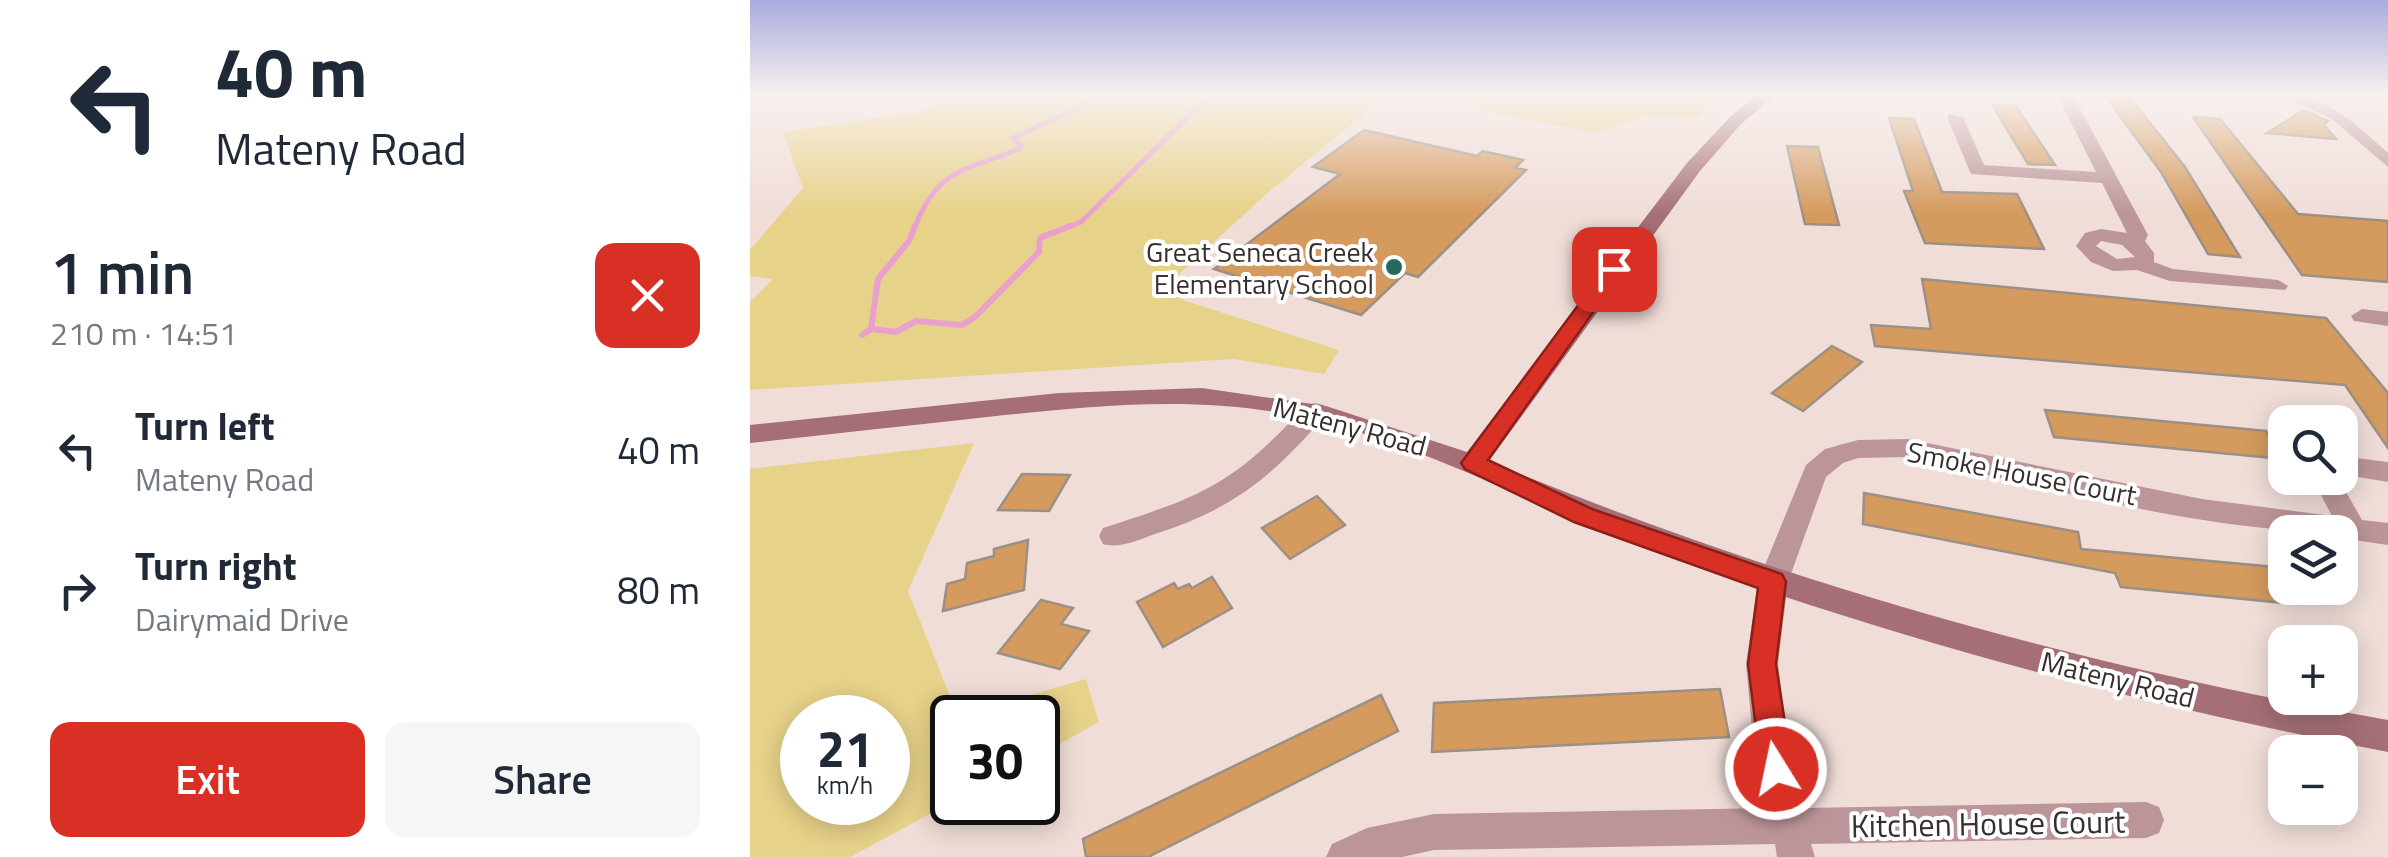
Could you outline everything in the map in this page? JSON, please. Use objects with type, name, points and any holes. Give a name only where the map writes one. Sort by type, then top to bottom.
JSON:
[{"type":"street","points":[[1473,463],[1614,269],[1721,134]]},
{"type":"street","points":[[1962,134],[1976,170],[2108,178]]},
{"type":"street","points":[[2085,134],[2138,235],[2137,254],[2170,276],[2278,286]]},
{"type":"street","points":[[2358,134],[2388,162]]},
{"type":"street","points":[[2362,316],[2388,319]]},
{"type":"street","name":"Mateny Road","points":[[750,434],[1128,394],[1213,396],[1315,411],[1398,435],[1473,463],[1583,516],[1772,582],[2091,675],[2388,736]]},
{"type":"street","points":[[1113,536],[1188,515],[1227,496],[1274,458],[1315,411]]},
{"type":"street","name":"Smoke House Court","points":[[1792,842],[1770,740],[1762,664],[1772,582],[1814,472],[1834,456],[1858,448],[1908,448],[2202,509],[2268,518]]},
{"type":"street","points":[[2358,468],[2388,472]]},
{"type":"street","name":"Smoke House Court","points":[[2358,530],[2388,534]]},
{"type":"street","name":"Kitchen House Court","points":[[1345,857],[1367,846],[1410,847],[1434,832],[1792,842],[2146,820]]},
{"type":"shaded area","points":[[784,134],[1339,134],[1177,276],[1183,300],[1339,350],[1324,374],[1233,359],[750,390],[750,302],[773,279],[750,276],[750,250],[803,188]]},
{"type":"shaded area","points":[[974,443],[908,591],[950,695],[930,695],[930,814],[910,825],[910,695],[780,695],[780,825],[909,825],[850,857],[750,857],[750,469]]},
{"type":"shaded area","points":[[1086,679],[1099,722],[1060,744],[1060,695],[1031,695]]},
{"type":"building","points":[[1358,134],[1381,134],[1477,156],[1483,151],[1523,160],[1515,168],[1526,170],[1418,277],[1405,273],[1361,315],[1214,269],[1340,174],[1313,167]]},
{"type":"building","points":[[1894,134],[1920,134],[1942,192],[2017,194],[2044,249],[1925,243],[1904,191],[1913,191]]},
{"type":"building","points":[[2010,134],[2035,134],[2055,165],[2028,164]]},
{"type":"building","points":[[2133,134],[2159,134],[2185,167],[2240,257],[2208,254],[2161,172]]},
{"type":"building","points":[[2205,134],[2232,134],[2298,214],[2388,221],[2388,282],[2302,275]]},
{"type":"building","points":[[2278,134],[2332,134],[2336,139]]},
{"type":"building","points":[[1787,146],[1818,147],[1839,225],[1805,224]]},
{"type":"building","points":[[1922,279],[2326,318],[2388,393],[2388,448],[2345,385],[1875,346],[1871,325],[1931,329]]},
{"type":"building","points":[[1832,346],[1862,362],[1803,411],[1772,393]]},
{"type":"building","points":[[2045,410],[2266,431],[2268,458],[2054,437]]},
{"type":"building","points":[[1022,474],[1070,475],[1049,511],[998,510]]},
{"type":"building","points":[[1864,493],[2078,532],[2081,549],[2268,566],[2268,601],[2121,587],[2115,573],[1863,524]]},
{"type":"building","points":[[1317,496],[1345,525],[1290,559],[1262,528]]},
{"type":"building","points":[[1028,540],[1024,590],[943,611],[947,584],[965,579],[967,563],[994,556],[994,549]]},
{"type":"building","points":[[1212,577],[1232,608],[1163,647],[1137,602],[1174,583],[1178,589],[1189,584],[1192,588]]},
{"type":"building","points":[[1041,600],[1073,608],[1061,624],[1089,631],[1060,669],[998,653]]},
{"type":"building","points":[[1720,689],[1729,737],[1432,752],[1434,703]]},
{"type":"building","points":[[1381,695],[1398,731],[1148,857],[1086,857],[1083,839]]},
{"type":"waterway","points":[[914,229],[923,209],[943,183],[967,168],[1019,149],[1021,145],[1013,138],[1022,134]]},
{"type":"waterway","points":[[1064,229],[1081,222],[1170,134]]},
{"type":"waterway","points":[[871,329],[878,279],[909,241],[915,226]]},
{"type":"waterway","points":[[871,329],[896,332],[916,321],[962,325],[975,317],[1039,252],[1040,238],[1070,226]]},
{"type":"waterway","points":[[862,335],[871,329]]},
{"type":"place","name":"Great Seneca Creek Elementary School","points":[[1394,267]]},
{"type":"route","points":[[1614,269],[1473,463],[1583,516],[1772,582],[1762,664],[1776,769]]}]
